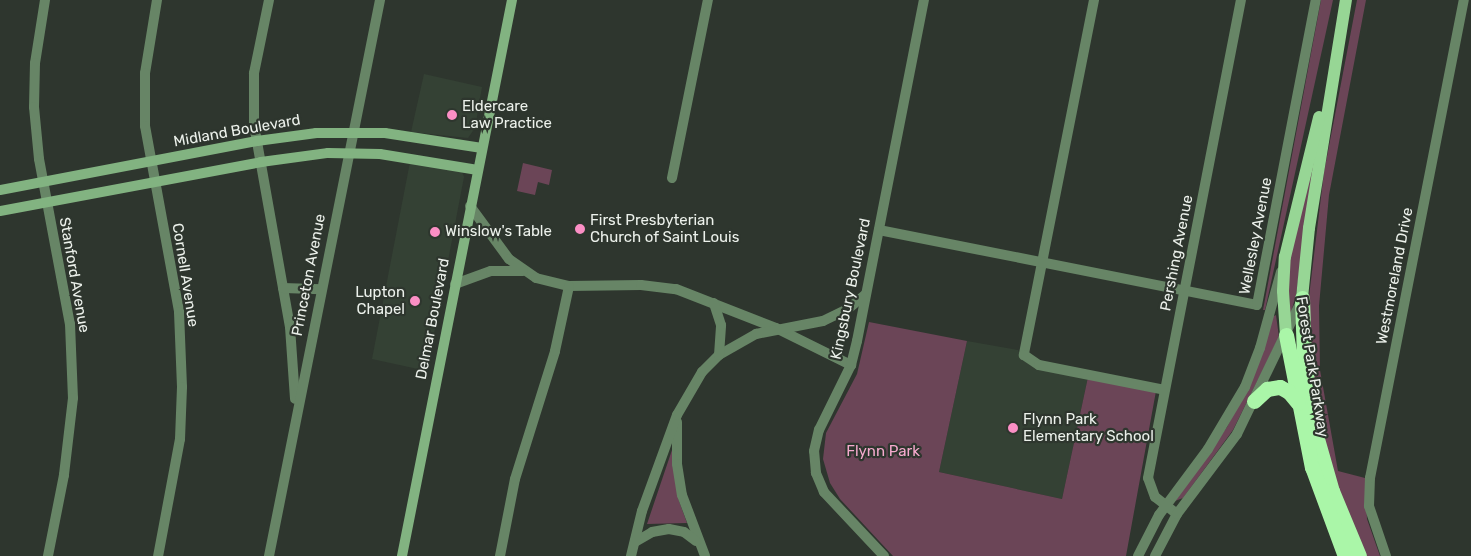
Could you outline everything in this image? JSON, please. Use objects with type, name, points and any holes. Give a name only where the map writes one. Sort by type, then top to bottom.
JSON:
[{"type":"highway","name":"Forest Park Parkway","points":[[1302,298],[1304,359],[1314,428],[1332,491],[1359,556]]},
{"type":"highway","name":"Forest Park Parkway","points":[[1286,335],[1298,404],[1312,467],[1345,556]]},
{"type":"highway","points":[[1254,401],[1267,389],[1280,387],[1289,392],[1298,404]]},
{"type":"main road","name":"Delmar Boulevard","points":[[402,556],[512,0]]},
{"type":"main road","name":"Forest Park Parkway","points":[[1302,298],[1309,228],[1334,64],[1346,0]]},
{"type":"main road","name":"Forest Park Parkway","points":[[1286,335],[1282,290],[1285,257],[1334,64]]},
{"type":"main road","name":"Midland Boulevard","points":[[0,190],[150,163],[256,141],[353,131],[482,148]]},
{"type":"main road","points":[[0,211],[46,204],[262,162],[349,152],[408,157],[478,170]]},
{"type":"street","name":"Stanford Avenue","points":[[46,0],[34,84],[36,138],[46,204],[64,287],[73,364],[71,430],[48,556]]},
{"type":"street","name":"Cornell Avenue","points":[[157,0],[145,73],[145,126],[150,163],[178,312],[182,364],[180,439],[158,556]]},
{"type":"street","points":[[268,0],[254,73],[256,141],[262,162],[294,366],[292,437]]},
{"type":"street","name":"Princeton Avenue","points":[[269,556],[380,0]]},
{"type":"street","points":[[672,178],[708,0]]},
{"type":"street","name":"Kingsbury Boulevard","points":[[884,556],[824,492],[814,462],[819,430],[851,365],[924,0]]},
{"type":"street","points":[[1094,0],[1024,355],[1039,365],[1165,390]]},
{"type":"street","name":"Pershing Avenue","points":[[1177,514],[1152,493],[1148,478],[1241,0]]},
{"type":"street","name":"Wellesley Avenue","points":[[879,230],[1185,291],[1259,303],[1316,0]]},
{"type":"street","name":"Westmoreland Drive","points":[[1386,556],[1369,506],[1370,478],[1464,0]]},
{"type":"street","points":[[470,206],[500,249],[524,271],[550,283],[569,286],[658,286],[684,291],[776,328],[851,365]]},
{"type":"street","points":[[1138,556],[1166,506],[1216,436],[1245,387],[1260,348],[1285,257]]},
{"type":"street","points":[[455,284],[491,270],[524,271]]},
{"type":"street","points":[[500,556],[515,478],[555,351],[569,286]]},
{"type":"street","points":[[283,288],[321,289]]},
{"type":"street","points":[[631,556],[660,457],[677,415],[702,372],[719,355],[737,342],[776,328],[823,321],[848,309],[866,294]]},
{"type":"street","points":[[1156,556],[1177,514],[1222,457],[1254,401],[1302,298]]},
{"type":"street","points":[[714,303],[722,325],[719,355]]},
{"type":"street","points":[[677,415],[681,487],[697,542],[705,556]]},
{"type":"street","points":[[635,542],[652,532],[669,529],[684,532],[697,542]]},
{"type":"shaded area","points":[[424,74],[482,87],[475,128],[468,138],[411,132]]},
{"type":"shaded area","points":[[410,162],[462,172],[464,177],[427,371],[372,359]]},
{"type":"shaded area","name":"Flynn Park Elementary School","points":[[967,341],[1018,350],[1022,359],[1030,365],[1088,377],[1062,499],[939,472]]},
{"type":"green space","points":[[1321,0],[1333,0],[1265,310],[1263,310]]},
{"type":"green space","points":[[1357,0],[1366,0],[1329,195],[1319,306],[1320,370],[1338,471],[1365,478],[1367,519],[1380,556],[1364,556],[1333,486],[1311,376],[1308,305],[1324,172]]},
{"type":"green space","points":[[1318,139],[1296,295],[1290,316],[1288,267]]},
{"type":"green space","points":[[523,163],[552,170],[549,185],[538,182],[535,195],[517,191]]},
{"type":"green space","points":[[1276,315],[1279,337],[1233,430],[1183,498],[1175,501],[1227,427],[1241,400],[1272,317]]},
{"type":"green space","name":"Flynn Park","points":[[869,322],[967,341],[939,472],[1062,499],[1088,377],[1156,391],[1126,556],[893,556],[840,499],[830,483],[823,459],[826,433],[857,374]]},
{"type":"green space","points":[[673,447],[679,501],[687,523],[647,524]]},
{"type":"place","name":"Eldercare Law Practice","points":[[452,115]]},
{"type":"place","name":"First Presbyterian Church of Saint Louis","points":[[580,229]]},
{"type":"place","name":"Winslow's Table","points":[[435,232]]},
{"type":"place","name":"Lupton Chapel","points":[[415,301]]},
{"type":"place","name":"Flynn Park Elementary School","points":[[1013,428]]}]
